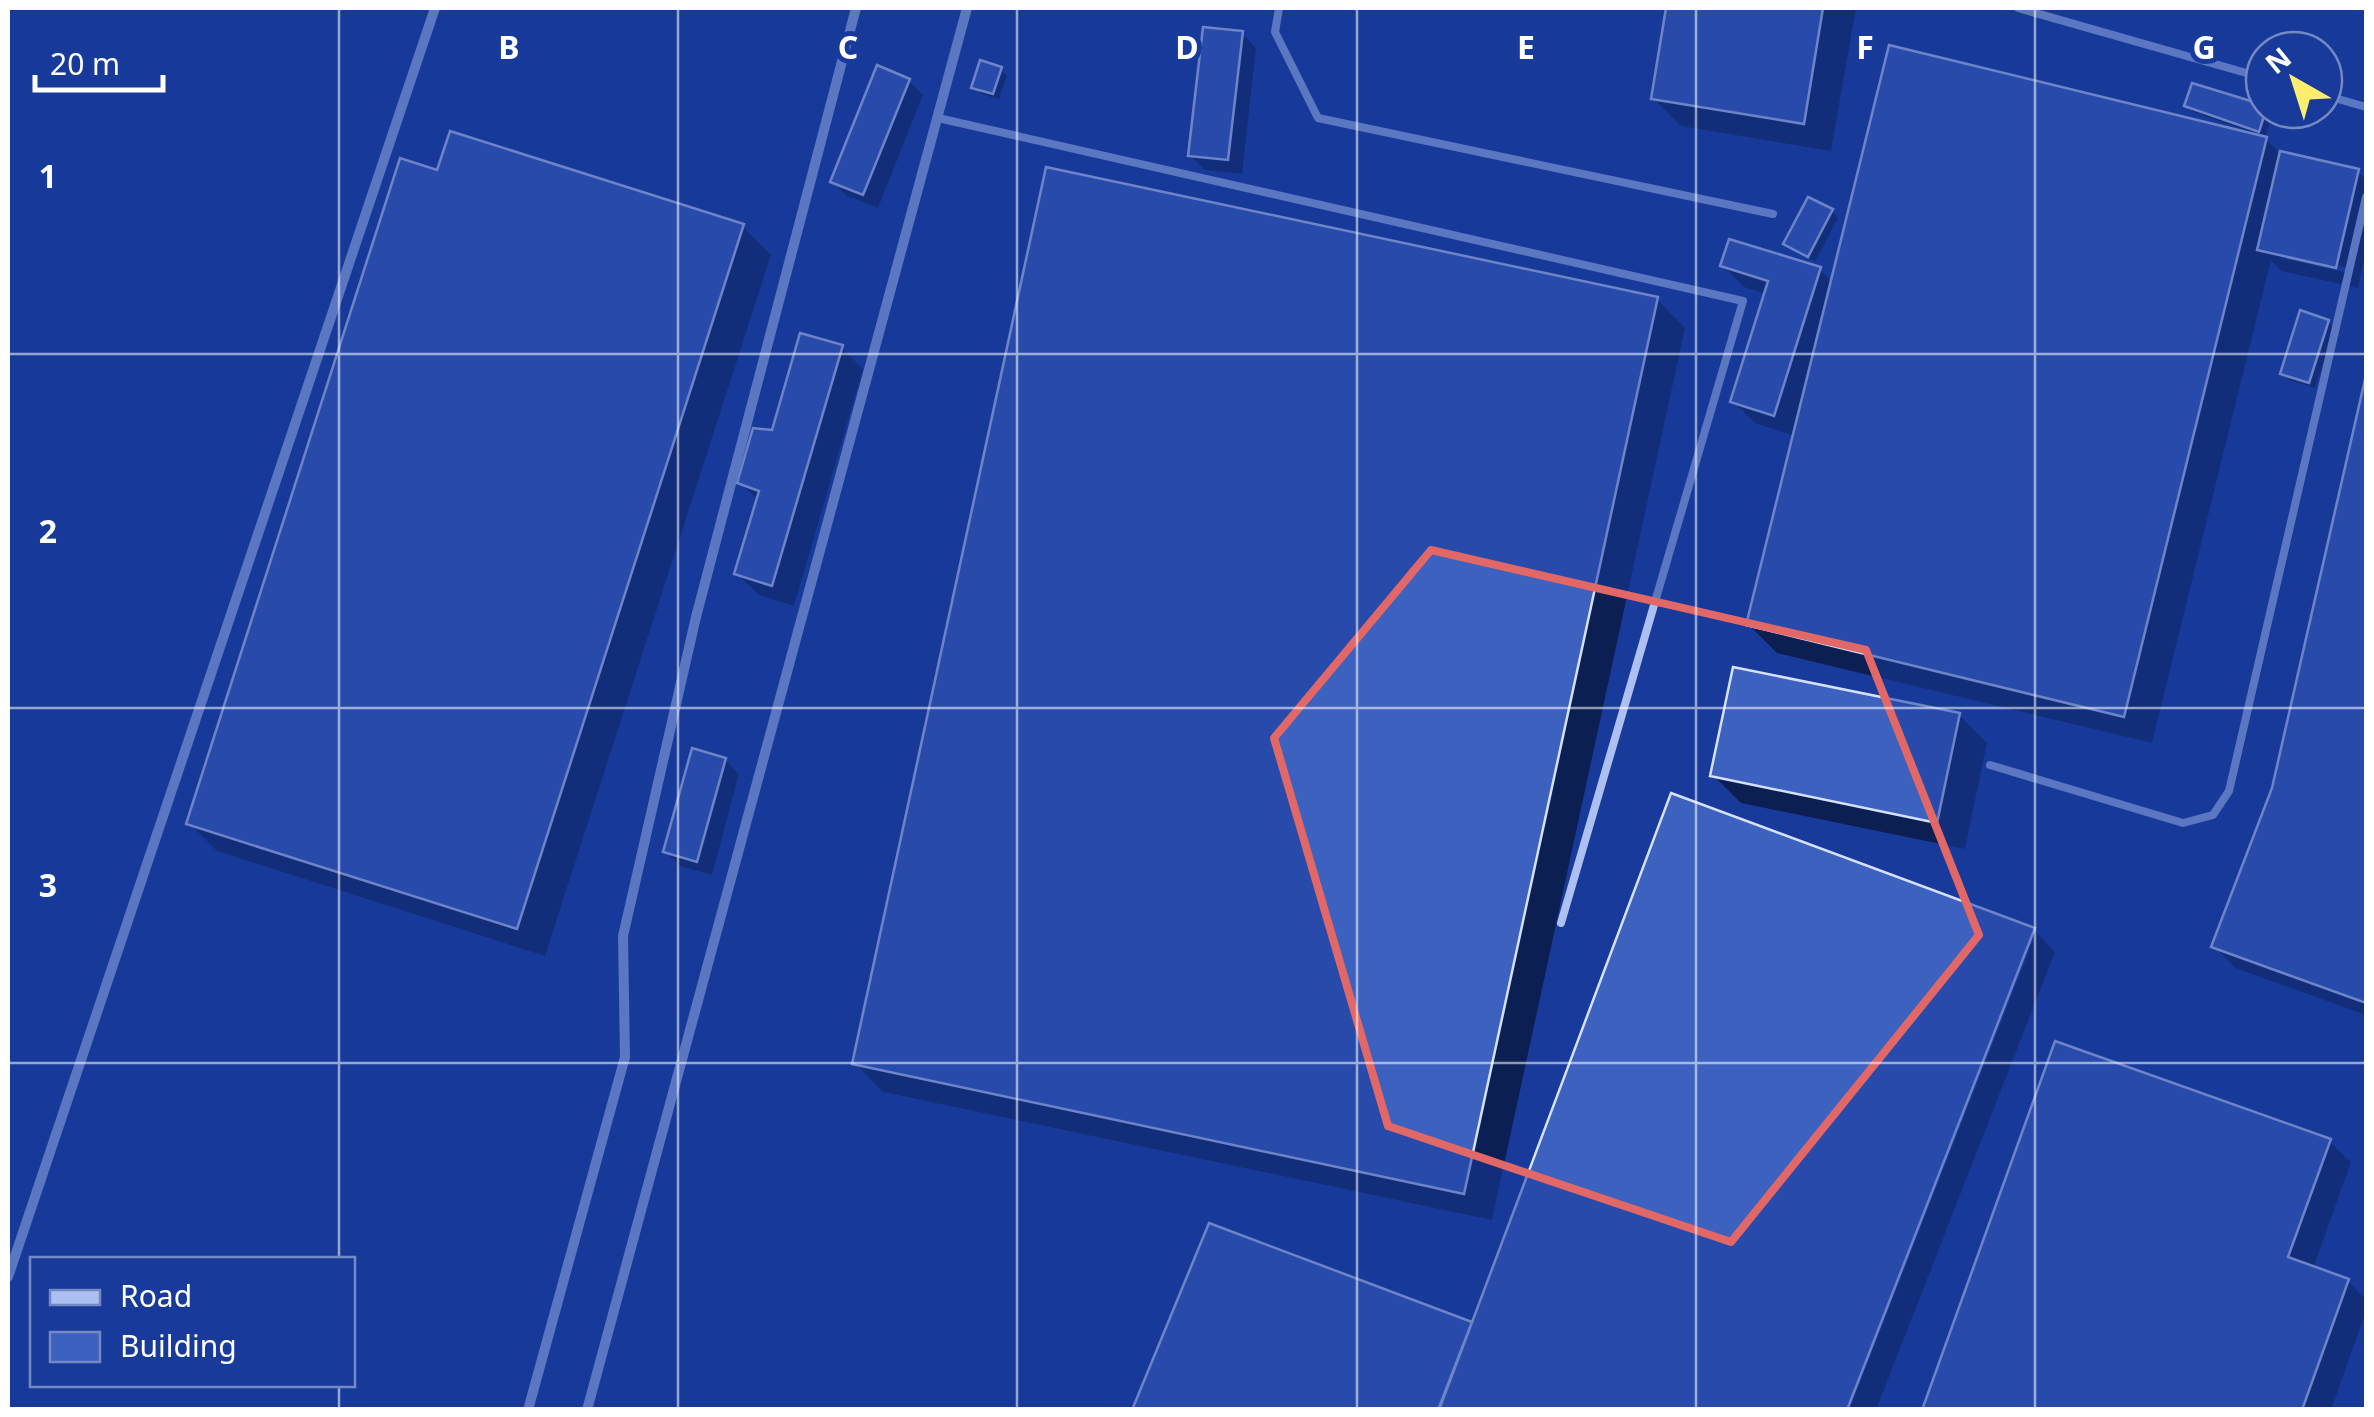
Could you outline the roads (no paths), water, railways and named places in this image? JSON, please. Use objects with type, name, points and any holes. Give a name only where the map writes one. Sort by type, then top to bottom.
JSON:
[{"type":"street","points":[[8,1277],[434,8]]},
{"type":"street","points":[[528,1410],[625,1057],[623,936],[692,636],[856,8]]},
{"type":"street","points":[[587,1410],[967,8]]},
{"type":"lane","points":[[1279,8],[1275,32],[1318,118],[1773,214]]},
{"type":"lane","points":[[2018,8],[2244,72]]},
{"type":"lane","points":[[938,118],[1743,300],[1561,923]]},
{"type":"lane","points":[[1990,765],[2183,823],[2213,815],[2229,792],[2366,197]]}]
